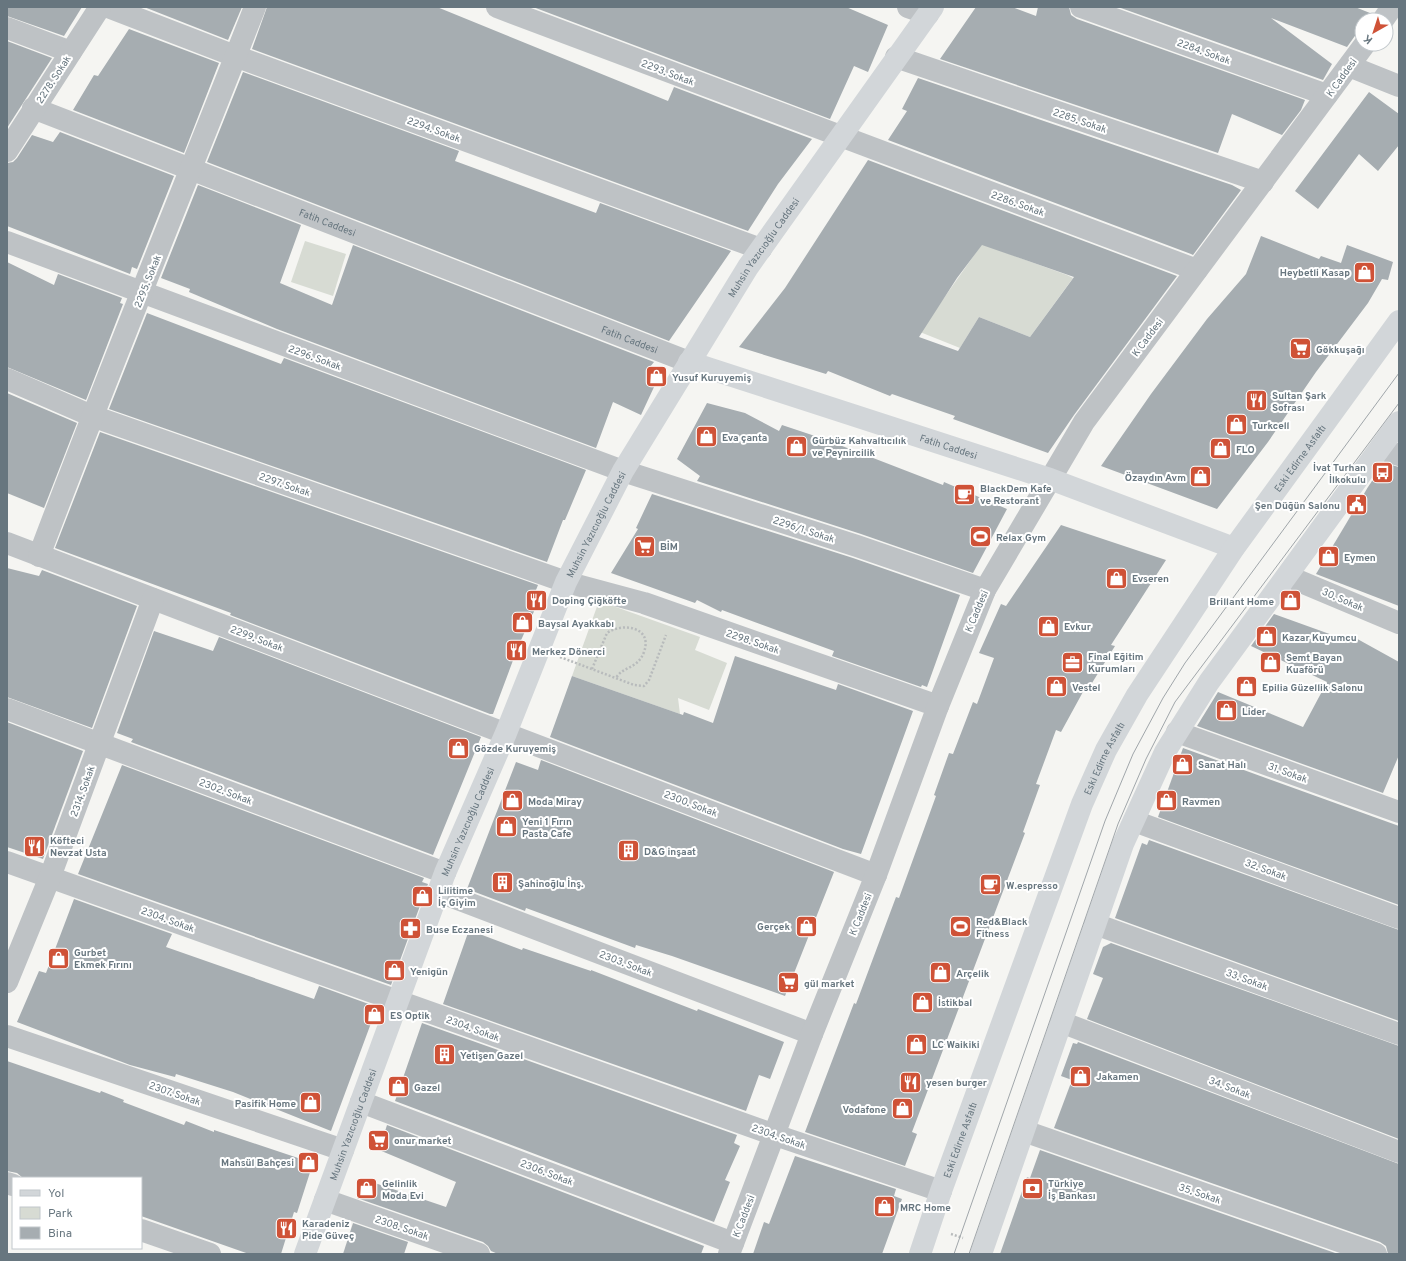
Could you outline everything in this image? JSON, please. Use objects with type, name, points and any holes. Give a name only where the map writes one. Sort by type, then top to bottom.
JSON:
[{"type":"main road","name":"Muhsin Yazıcıoğlu Caddesi","points":[[305,1254],[442,883],[506,733],[566,582],[623,471],[690,362],[761,249],[896,57],[923,9]]},
{"type":"main road","name":"Eski Edirne Asfaltı","points":[[920,1254],[941,1191],[1082,804],[1106,750],[1137,695],[1234,548],[1399,321]]},
{"type":"main road","name":"Fatih Caddesi","points":[[690,362],[1050,479],[1234,548]]},
{"type":"main road","points":[[982,1250],[1123,844],[1165,752],[1209,682],[1287,576],[1389,452],[1399,422]]},
{"type":"street","name":"2278. Sokak","points":[[7,151],[100,7]]},
{"type":"street","name":"2294. Sokak","points":[[108,7],[235,56],[761,249]]},
{"type":"street","name":"2295. Sokak","points":[[39,556],[92,416],[142,294],[255,7]]},
{"type":"street","name":"2293. Sokak","points":[[497,7],[840,136]]},
{"type":"street","name":"2284. Sokak","points":[[1081,7],[1327,95]]},
{"type":"street","points":[[7,28],[70,52]]},
{"type":"street","name":"K Caddesi","points":[[731,1248],[812,1034],[876,875],[938,706],[985,590],[1084,422],[1359,52]]},
{"type":"street","name":"2285. Sokak","points":[[896,57],[1263,182]]},
{"type":"street","points":[[1349,66],[1399,86]]},
{"type":"street","name":"Fatih Caddesi","points":[[34,108],[690,362]]},
{"type":"street","name":"2286. Sokak","points":[[840,136],[1197,270]]},
{"type":"street","name":"2296. Sokak","points":[[7,242],[142,294],[623,471]]},
{"type":"street","name":"2297. Sokak","points":[[7,379],[92,416],[566,582]]},
{"type":"street","name":"2296/1. Sokak","points":[[623,471],[857,546],[985,590]]},
{"type":"street","name":"2299. Sokak","points":[[7,543],[506,733]]},
{"type":"street","name":"30. Sokak","points":[[1287,576],[1399,623]]},
{"type":"street","name":"2298. Sokak","points":[[566,582],[644,603],[938,706]]},
{"type":"street","name":"2314. Sokak","points":[[7,982],[50,877],[154,599]]},
{"type":"street","name":"2302. Sokak","points":[[7,709],[99,744],[442,883]]},
{"type":"street","name":"31. Sokak","points":[[1178,732],[1399,812]]},
{"type":"street","name":"2300. Sokak","points":[[506,733],[876,875]]},
{"type":"street","name":"32. Sokak","points":[[1134,821],[1399,918]]},
{"type":"street","name":"2304. Sokak","points":[[7,862],[775,1135],[941,1191]]},
{"type":"street","name":"2303. Sokak","points":[[442,883],[812,1034]]},
{"type":"street","name":"33. Sokak","points":[[1095,924],[1399,1034]]},
{"type":"street","name":"34. Sokak","points":[[1061,1022],[1399,1152]]},
{"type":"street","name":"2307. Sokak","points":[[7,1036],[343,1150]]},
{"type":"street","name":"2306. Sokak","points":[[361,1102],[731,1248]]},
{"type":"street","name":"35. Sokak","points":[[1024,1132],[1376,1254]]},
{"type":"street","name":"2308. Sokak","points":[[325,1200],[479,1254]]},
{"type":"street","points":[[142,1230],[210,1254]]},
{"type":"path","points":[[540,650],[640,686],[646,684],[674,614]]},
{"type":"path","points":[[592,669],[607,633],[612,630],[625,627],[637,629],[644,635],[647,641],[644,653],[638,663],[619,673],[616,678]]},
{"type":"path","points":[[929,1226],[982,1250]]},
{"type":"green space","points":[[305,241],[346,254],[333,296],[291,282]]},
{"type":"green space","points":[[982,244],[1073,278],[1030,337],[979,317],[960,348],[920,332]]},
{"type":"green space","points":[[599,601],[700,637],[695,650],[727,663],[709,710],[678,698],[680,714],[572,676]]},
{"type":"building","points":[[7,7],[82,7],[64,36],[7,16]]},
{"type":"building","points":[[144,7],[242,7],[228,40]]},
{"type":"building","points":[[267,7],[437,7],[668,101],[674,87],[812,139],[778,184],[748,231],[252,49]]},
{"type":"building","points":[[533,7],[846,7],[888,25],[868,72],[854,66],[830,119]]},
{"type":"building","points":[[976,7],[1012,7],[1036,16],[1038,7],[1069,7],[1071,15],[1077,19],[1305,100],[1301,110],[1282,135],[1232,114],[1218,153],[940,59]]},
{"type":"building","points":[[1118,7],[1355,7],[1368,12],[1354,12],[1354,37],[1347,47],[1271,18],[1332,64],[1323,80]]},
{"type":"building","points":[[129,29],[219,63],[184,153],[73,110],[94,75],[98,76]]},
{"type":"building","points":[[7,41],[52,58],[7,128]]},
{"type":"building","points":[[243,72],[459,151],[455,161],[596,213],[600,203],[731,251],[669,341],[207,162]]},
{"type":"building","points":[[918,78],[1232,185],[1241,190],[1193,255],[888,140],[907,111],[902,109]]},
{"type":"building","points":[[1369,92],[1399,114],[1399,145],[1378,171],[1359,154],[1318,209],[1295,191]]},
{"type":"building","points":[[60,132],[174,176],[137,269],[132,267],[130,274],[7,226],[7,163],[13,162],[17,158],[32,135],[53,142]]},
{"type":"building","points":[[868,160],[1177,276],[1074,415],[1048,453],[953,419],[955,416],[892,394],[890,396],[828,371],[826,374],[739,347],[785,288]],"holes":[[[982,245],[1074,277],[1030,337],[979,317],[958,351],[919,337],[957,278]]]},
{"type":"building","points":[[198,185],[301,225],[280,283],[332,305],[353,245],[654,362],[650,367],[661,372],[641,415],[613,402],[596,448],[277,329],[189,292],[190,289],[161,278]]},
{"type":"building","points":[[1261,236],[1319,259],[1321,256],[1341,263],[1347,245],[1393,262],[1388,280],[1382,279],[1368,303],[1316,372],[1268,442],[1217,509],[1101,466],[1151,394],[1207,319],[1246,274]]},
{"type":"building","points":[[7,262],[54,285],[58,274],[122,298],[120,303],[123,304],[86,400],[7,367]]},
{"type":"building","points":[[147,313],[281,364],[284,358],[586,470],[565,520],[563,520],[547,562],[109,409]]},
{"type":"building","points":[[7,393],[77,423],[44,508],[7,493]]},
{"type":"building","points":[[707,403],[745,413],[779,431],[782,425],[824,439],[943,485],[944,482],[1007,509],[973,573],[861,534],[697,481],[700,476],[677,459]]},
{"type":"building","points":[[100,432],[538,585],[534,595],[540,598],[518,647],[493,714],[230,615],[231,613],[55,548]]},
{"type":"building","points":[[1384,463],[1399,467],[1399,606],[1316,574]]},
{"type":"building","points":[[652,494],[853,558],[960,595],[927,687],[922,685],[921,687],[832,656],[834,651],[722,610],[721,612],[697,600],[695,603],[611,573],[638,529],[636,528]]},
{"type":"building","points":[[1061,525],[1166,560],[1111,645],[1115,646],[1087,691],[1084,690],[1061,732],[1056,730],[1036,784],[1040,785],[1023,832],[1025,833],[912,1132],[917,1134],[905,1166],[805,1132],[854,1003],[856,1004],[896,897],[899,898],[936,796],[934,795],[949,753],[953,754],[973,702],[977,704],[994,658],[979,653],[1001,604],[1006,606]]},
{"type":"building","points":[[7,568],[39,576],[42,570],[137,606],[92,728],[7,697]]},
{"type":"building","points":[[1274,614],[1349,641],[1352,636],[1399,662],[1399,755],[1383,793],[1197,726],[1218,692],[1303,727],[1327,682],[1251,646]]},
{"type":"building","points":[[154,631],[213,651],[219,637],[481,737],[433,855],[131,742],[133,739],[117,733]]},
{"type":"building","points":[[735,656],[836,690],[838,684],[913,711],[861,854],[843,849],[550,737],[572,676],[683,715],[684,712],[713,723]]},
{"type":"building","points":[[7,722],[83,751],[43,859],[7,847]]},
{"type":"building","points":[[1183,748],[1399,826],[1399,905],[1158,817]]},
{"type":"building","points":[[541,760],[834,872],[785,996],[672,956],[636,945],[635,948],[526,908],[525,911],[467,889],[516,762],[538,770]]},
{"type":"building","points":[[122,765],[424,878],[422,882],[428,884],[391,985],[78,874]]},
{"type":"building","points":[[1149,840],[1399,930],[1399,1021],[1115,918],[1142,843],[1147,845]]},
{"type":"building","points":[[74,899],[172,934],[166,947],[314,999],[319,986],[377,1007],[331,1131],[233,1092],[176,1074],[175,1077],[130,1065],[17,1022],[39,971],[46,973]]},
{"type":"building","points":[[469,930],[522,950],[523,948],[591,970],[697,1011],[698,1009],[784,1042],[770,1079],[759,1075],[746,1111],[443,1004]]},
{"type":"building","points":[[1111,943],[1399,1046],[1399,1139],[1087,1019],[1103,978],[1093,974],[1103,947]]},
{"type":"building","points":[[422,1023],[737,1135],[734,1143],[740,1146],[725,1180],[730,1182],[714,1222],[395,1101]]},
{"type":"building","points":[[1078,1042],[1399,1164],[1399,1254],[1388,1254],[1386,1246],[1380,1242],[1054,1128],[1072,1080],[1061,1076],[1073,1043],[1077,1044]]},
{"type":"building","points":[[7,1061],[100,1093],[101,1091],[124,1100],[123,1102],[184,1125],[186,1121],[214,1132],[214,1130],[313,1163],[297,1213],[294,1212],[281,1254],[249,1254],[142,1216],[142,1177],[22,1177],[17,1173],[7,1171]]},
{"type":"building","points":[[387,1125],[704,1246],[701,1254],[498,1254],[491,1251],[483,1242],[357,1198],[363,1179],[446,1207],[456,1182],[379,1150]]},
{"type":"building","points":[[1040,1150],[1338,1254],[1000,1254],[1027,1177],[1030,1178]]},
{"type":"building","points":[[795,1156],[896,1189],[894,1196],[902,1199],[882,1254],[753,1254],[764,1222],[769,1224]]},
{"type":"building","points":[[353,1223],[408,1242],[404,1254],[343,1254]]},
{"type":"tram line","points":[[954,1254],[1105,821],[1133,754],[1163,698],[1185,663],[1399,373]]},
{"type":"tram line","points":[[969,1254],[1118,824],[1146,759],[1175,702],[1399,403]]},
{"type":"place","name":"Heybetli Kasap","points":[[1365,272]]},
{"type":"place","name":"Gökkuşağı","points":[[1301,349]]},
{"type":"place","name":"Yusuf Kuruyemiş","points":[[656,377]]},
{"type":"place","name":"Sultan Şark Sofrası","points":[[1256,401]]},
{"type":"place","name":"Turkcell","points":[[1236,425]]},
{"type":"place","name":"Eva çanta","points":[[707,437]]},
{"type":"place","name":"Gürbüz Kahvaltıcılık ve Peynircilik","points":[[797,446]]},
{"type":"place","name":"FLO","points":[[1221,449]]},
{"type":"place","name":"İvat Turhan İlkokulu","points":[[1382,473]]},
{"type":"place","name":"Özaydın Avm","points":[[1201,477]]},
{"type":"place","name":"BlackDem Kafe ve Restorant","points":[[964,494]]},
{"type":"place","name":"Şen Düğün Salonu","points":[[1356,505]]},
{"type":"place","name":"Relax Gym","points":[[980,537]]},
{"type":"place","name":"BİM","points":[[644,546]]},
{"type":"place","name":"Eymen","points":[[1328,557]]},
{"type":"place","name":"Evseren","points":[[1117,578]]},
{"type":"place","name":"Doping Çiğköfte","points":[[536,600]]},
{"type":"place","name":"Brillant Home","points":[[1290,601]]},
{"type":"place","name":"Baysal Ayakkabı","points":[[523,623]]},
{"type":"place","name":"Evkur","points":[[1048,626]]},
{"type":"place","name":"Kazar Kuyumcu","points":[[1266,637]]},
{"type":"place","name":"Merkez Dönerci","points":[[516,651]]},
{"type":"place","name":"Final Eğitim Kurumları","points":[[1073,662]]},
{"type":"place","name":"Semt Bayan Kuaförü","points":[[1271,663]]},
{"type":"place","name":"Vestel","points":[[1056,687]]},
{"type":"place","name":"Epilia Güzellik Salonu","points":[[1246,687]]},
{"type":"place","name":"Lider","points":[[1227,711]]},
{"type":"place","name":"Gözde Kuruyemiş","points":[[458,748]]},
{"type":"place","name":"Sanat Halı","points":[[1182,764]]},
{"type":"place","name":"Moda Miray","points":[[513,801]]},
{"type":"place","name":"Ravmen","points":[[1166,801]]},
{"type":"place","name":"Yeni 1 Fırın Pasta Cafe","points":[[506,827]]},
{"type":"place","name":"Köfteci Nevzat Usta","points":[[34,846]]},
{"type":"place","name":"D&G inşaat","points":[[628,851]]},
{"type":"place","name":"Şahinoğlu İnş.","points":[[502,883]]},
{"type":"place","name":"W.espresso","points":[[991,885]]},
{"type":"place","name":"Lilitime İç Giyim","points":[[422,896]]},
{"type":"place","name":"Gerçek","points":[[806,926]]},
{"type":"place","name":"Red&Black Fitness","points":[[960,927]]},
{"type":"place","name":"Buse Eczanesi","points":[[410,929]]},
{"type":"place","name":"Gurbet Ekmek Fırını","points":[[59,958]]},
{"type":"place","name":"Yenigün","points":[[394,971]]},
{"type":"place","name":"Arçelik","points":[[940,973]]},
{"type":"place","name":"gül market","points":[[789,983]]},
{"type":"place","name":"İstikbal","points":[[922,1002]]},
{"type":"place","name":"ES Optik","points":[[374,1015]]},
{"type":"place","name":"LC Waikiki","points":[[917,1044]]},
{"type":"place","name":"Yetişen Gazel","points":[[445,1055]]},
{"type":"place","name":"Jakamen","points":[[1081,1076]]},
{"type":"place","name":"yesen burger","points":[[910,1082]]},
{"type":"place","name":"Gazel","points":[[398,1087]]},
{"type":"place","name":"Pasifik Home","points":[[311,1103]]},
{"type":"place","name":"Vodafone","points":[[902,1109]]},
{"type":"place","name":"onur market","points":[[378,1140]]},
{"type":"place","name":"Mahsül Bahçesi","points":[[309,1162]]},
{"type":"place","name":"Gelinlik Moda Evi","points":[[366,1189]]},
{"type":"place","name":"Türkiye İş Bankası","points":[[1033,1189]]},
{"type":"place","name":"MRC Home","points":[[884,1207]]},
{"type":"place","name":"Karadeniz Pide Güveç","points":[[286,1229]]}]
